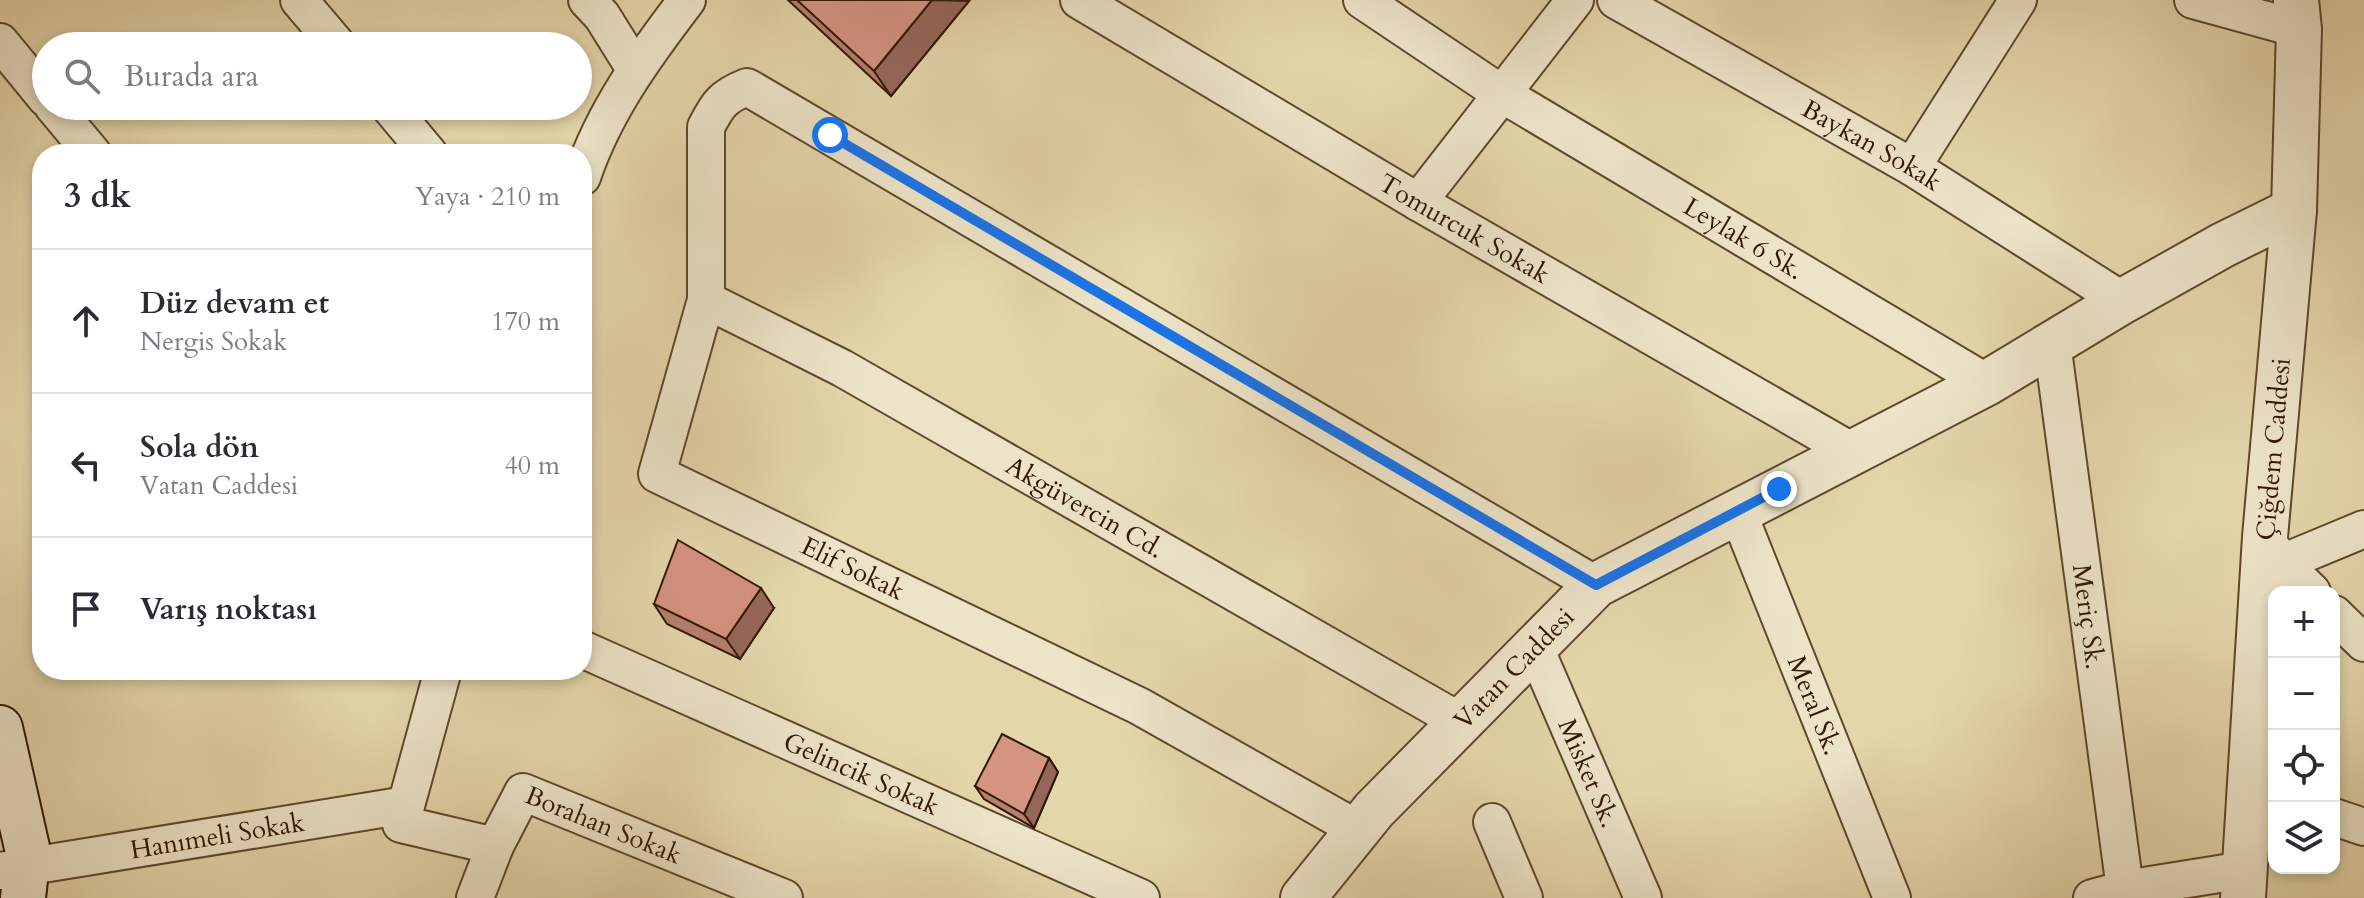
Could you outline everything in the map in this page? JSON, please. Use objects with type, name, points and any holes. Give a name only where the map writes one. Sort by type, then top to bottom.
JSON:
[{"type":"street","points":[[299,0],[326,32]]},
{"type":"street","points":[[587,0],[602,16],[635,69]]},
{"type":"street","points":[[592,147],[635,69],[687,0]]},
{"type":"street","name":"Tomurcuk Sokak","points":[[1079,0],[1418,202],[1853,452]]},
{"type":"street","name":"Leylak 6 Sk.","points":[[1362,0],[1502,94],[1987,383]]},
{"type":"street","points":[[1418,202],[1575,0]]},
{"type":"street","name":"Baykan Sokak","points":[[1616,0],[1912,167],[2123,301]]},
{"type":"street","points":[[1912,167],[2018,0]]},
{"type":"street","points":[[2193,0],[2298,14]]},
{"type":"street","name":"Çiğdem Caddesi","points":[[2244,884],[2262,792],[2294,210],[2298,14]]},
{"type":"street","points":[[0,42],[32,81]]},
{"type":"street","name":"Elif Sokak","points":[[1359,830],[1139,706],[657,474],[706,300],[706,127],[718,104],[730,94],[747,87],[1596,585]]},
{"type":"street","points":[[65,120],[85,144]]},
{"type":"street","points":[[401,120],[421,144]]},
{"type":"street","name":"Vatan Caddesi","points":[[1303,898],[1374,810],[1596,585],[1987,383],[2123,301],[2223,245],[2294,210]]},
{"type":"street","name":"Akgüvercin Cd.","points":[[706,300],[842,368],[1461,722]]},
{"type":"street","name":"Meriç Sk.","points":[[2052,343],[2108,894]]},
{"type":"street","name":"Meral Sk.","points":[[1737,510],[1892,898]]},
{"type":"street","points":[[2307,586],[2274,550],[2364,529]]},
{"type":"street","points":[[2340,620],[2364,643]]},
{"type":"street","name":"Misket Sk.","points":[[1535,648],[1643,898]]},
{"type":"street","name":"Gelincik Sokak","points":[[592,653],[1141,898]]},
{"type":"street","points":[[404,814],[440,680]]},
{"type":"street","points":[[0,728],[28,852],[17,879]]},
{"type":"street","name":"Borahan Sokak","points":[[404,814],[495,846],[523,792],[784,898]]},
{"type":"street","name":"Hanımeli Sokak","points":[[17,879],[404,814]]},
{"type":"street","points":[[2340,819],[2364,827]]},
{"type":"street","points":[[1492,822],[1524,898]]},
{"type":"street","points":[[475,898],[495,846]]},
{"type":"street","points":[[2108,894],[2244,884]]},
{"type":"building","points":[[797,0],[932,0],[874,71]]},
{"type":"building","points":[[678,540],[761,588],[726,639],[654,604]]},
{"type":"building","points":[[1002,734],[1049,758],[1024,814],[975,786]]},
{"type":"route","points":[[830,135],[1596,585],[1779,489]]}]
